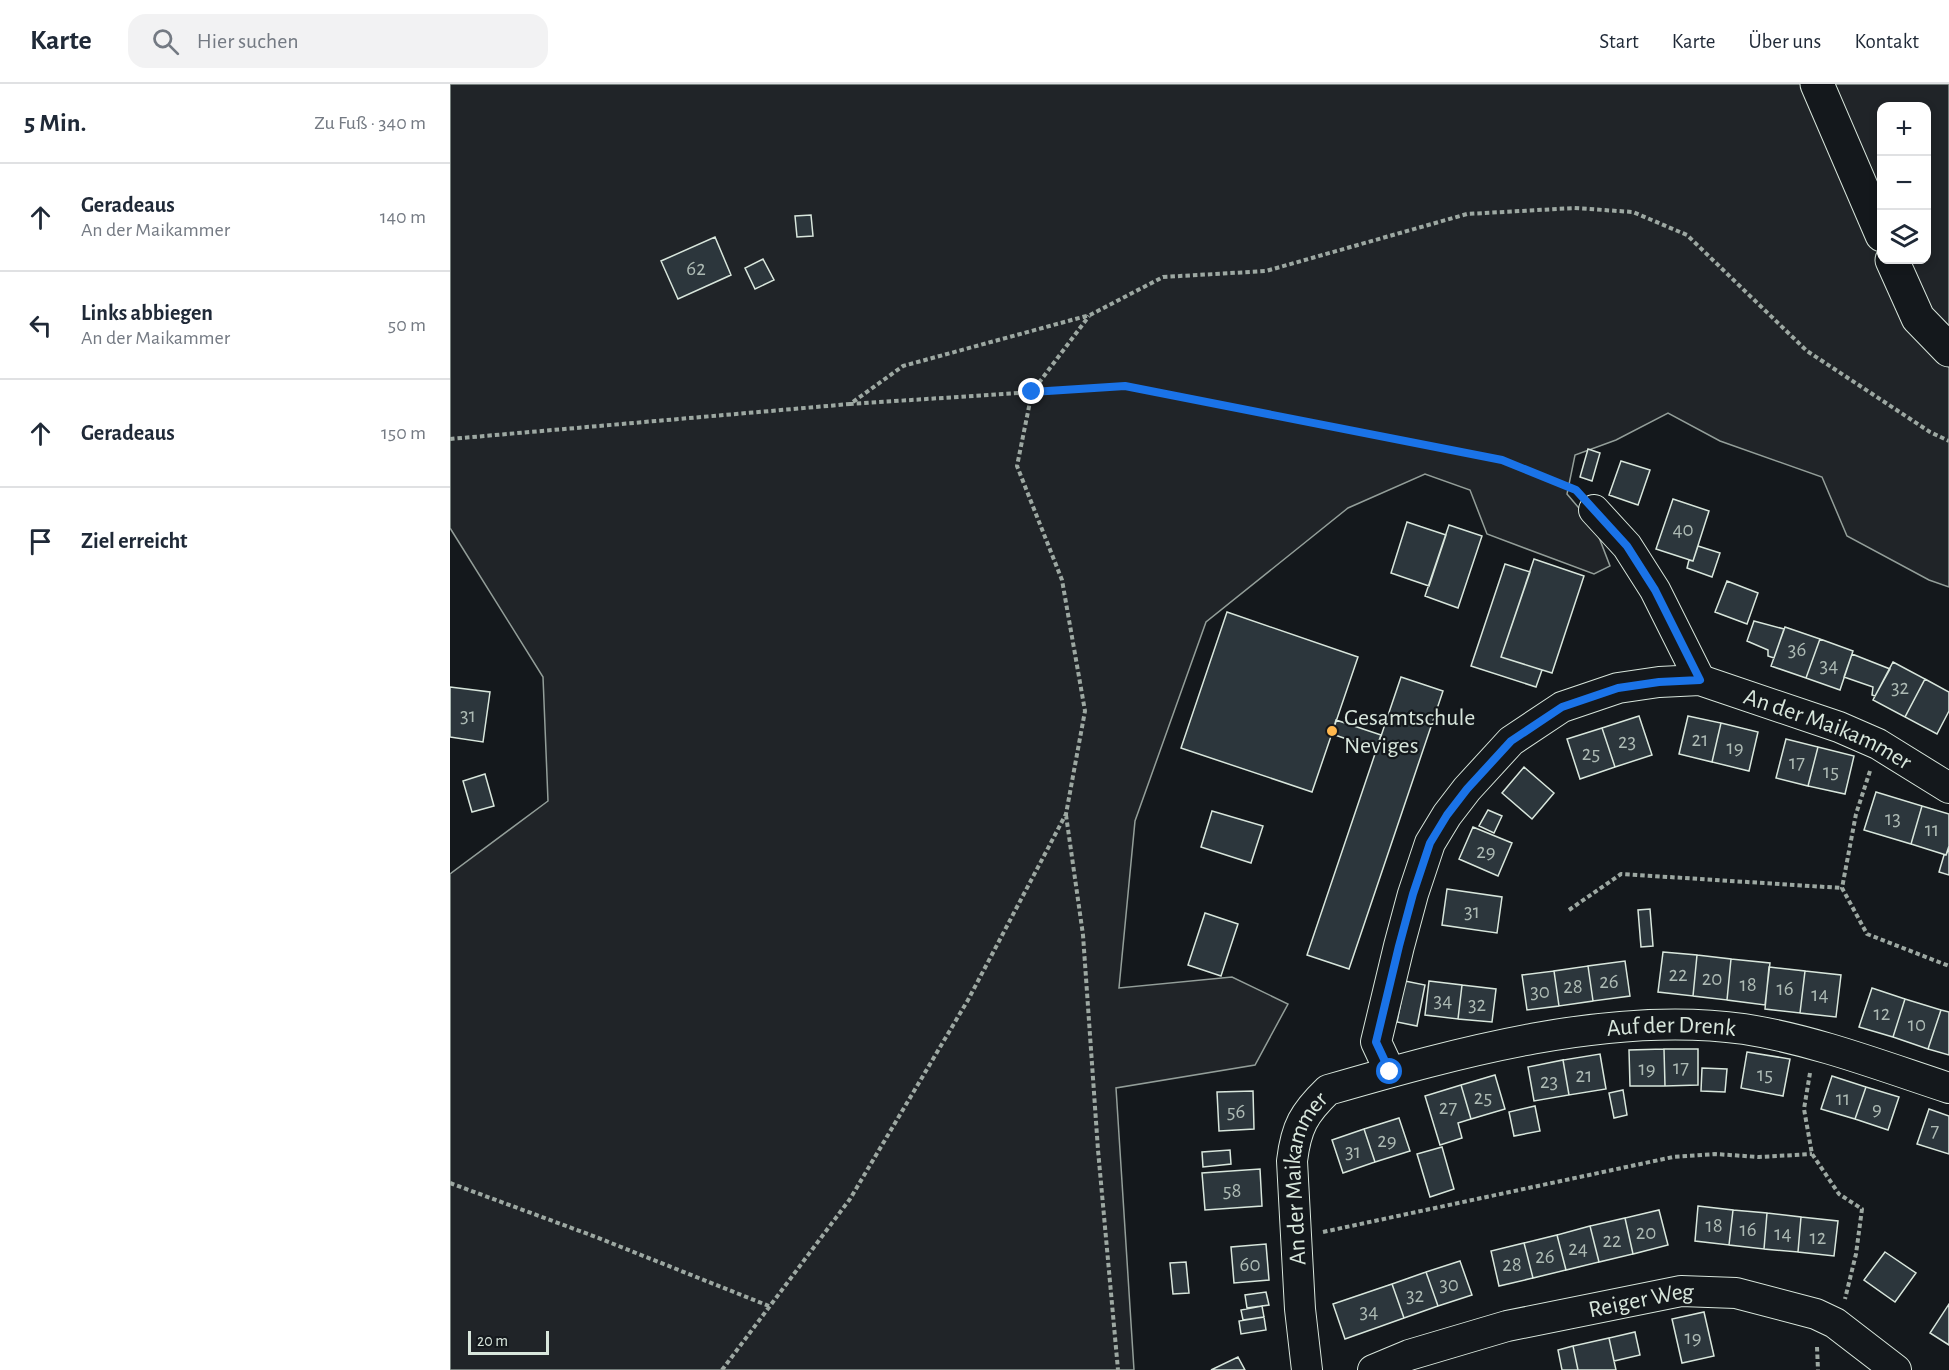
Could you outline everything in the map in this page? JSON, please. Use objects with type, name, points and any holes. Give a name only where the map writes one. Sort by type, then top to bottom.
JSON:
[{"type":"main road","points":[[1817,84],[1877,226]]},
{"type":"main road","points":[[1894,264],[1918,318],[1949,350]]},
{"type":"street","points":[[1594,510],[1627,546],[1655,590],[1700,680]]},
{"type":"street","name":"An der Maikammer","points":[[1307,1370],[1299,1309],[1292,1161],[1299,1124],[1312,1105],[1328,1090],[1390,1072],[1376,1042],[1407,914],[1430,843],[1447,815],[1467,789],[1511,741],[1562,707],[1618,688],[1659,682],[1700,680],[1839,727],[1878,744],[1949,788]]},
{"type":"street","name":"Auf der Drenk","points":[[1390,1072],[1492,1047],[1572,1033],[1655,1024],[1743,1029],[1817,1046],[1949,1088]]},
{"type":"street","name":"Reiger Weg","points":[[1373,1370],[1409,1355],[1507,1326],[1681,1291],[1736,1293],[1796,1307],[1835,1323],[1896,1370]]},
{"type":"path","points":[[850,404],[903,366],[1090,315],[1163,276],[1266,271],[1467,214],[1574,208],[1633,212],[1687,235],[1808,351],[1930,432],[1949,441]]},
{"type":"path","points":[[722,1370],[850,1199],[968,1000],[1066,814],[1085,711],[1062,580],[1017,466],[1032,392],[1090,315]]},
{"type":"path","points":[[450,439],[850,404],[1125,386],[1502,460],[1576,490],[1594,510]]},
{"type":"path","points":[[1878,744],[1856,814],[1842,888],[1867,934],[1949,966]]},
{"type":"path","points":[[1066,814],[1083,935],[1098,1150],[1119,1370]]},
{"type":"path","points":[[1569,910],[1621,874],[1842,888]]},
{"type":"path","points":[[1817,1046],[1804,1109],[1812,1154],[1839,1194],[1862,1209],[1856,1254],[1843,1307],[1835,1323]]},
{"type":"path","points":[[1296,1238],[1672,1157],[1715,1154],[1759,1157],[1812,1154]]},
{"type":"path","points":[[450,1183],[596,1237],[769,1306]]},
{"type":"shaded area","points":[[450,84],[1949,84],[1949,587],[1929,580],[1847,536],[1822,477],[1720,441],[1668,413],[1616,440],[1575,455],[1567,494],[1595,527],[1610,566],[1594,574],[1487,534],[1470,490],[1425,474],[1348,508],[1206,622],[1135,821],[1119,988],[1232,977],[1288,1004],[1255,1065],[1116,1088],[1134,1370],[450,1370],[450,874],[548,801],[543,677],[450,528]]},
{"type":"building","points":[[811,215],[813,236],[797,237],[795,216]]},
{"type":"building","points":[[715,237],[731,275],[678,299],[661,261]]},
{"type":"building","points":[[763,259],[774,280],[755,289],[745,268]]},
{"type":"building","points":[[1588,449],[1600,453],[1592,481],[1580,477]]},
{"type":"building","points":[[1621,461],[1650,470],[1638,505],[1609,495]]},
{"type":"building","points":[[1673,499],[1709,511],[1693,561],[1656,549]]},
{"type":"building","points":[[1407,522],[1446,535],[1429,586],[1391,573]]},
{"type":"building","points":[[1449,525],[1482,536],[1458,608],[1425,596]]},
{"type":"building","points":[[1698,546],[1720,553],[1712,577],[1687,568],[1689,560],[1693,561]]},
{"type":"building","points":[[1534,559],[1584,576],[1552,673],[1501,657]]},
{"type":"building","points":[[1505,564],[1530,572],[1501,657],[1542,670],[1536,687],[1471,666]]},
{"type":"building","points":[[1727,581],[1758,593],[1747,624],[1715,612]]},
{"type":"building","points":[[1227,612],[1358,657],[1312,792],[1181,748]]},
{"type":"building","points":[[1754,621],[1784,629],[1774,658],[1768,656],[1768,650],[1747,641]]},
{"type":"building","points":[[1785,627],[1820,639],[1806,678],[1771,666]]},
{"type":"building","points":[[1820,639],[1853,651],[1840,690],[1806,678]]},
{"type":"building","points":[[1852,654],[1890,669],[1875,696],[1872,695],[1873,687],[1844,677]]},
{"type":"building","points":[[1893,662],[1925,679],[1905,717],[1873,700]]},
{"type":"building","points":[[1401,677],[1443,691],[1349,969],[1307,955]]},
{"type":"building","points":[[1925,679],[1949,692],[1949,711],[1937,734],[1905,717]]},
{"type":"building","points":[[450,687],[490,692],[483,742],[450,737]]},
{"type":"building","points":[[1639,716],[1652,755],[1615,767],[1602,728]]},
{"type":"building","points":[[1688,716],[1721,723],[1712,762],[1679,754]]},
{"type":"building","points":[[1336,720],[1381,735],[1376,749],[1332,734]]},
{"type":"building","points":[[1721,723],[1758,732],[1749,771],[1712,762]]},
{"type":"building","points":[[1602,728],[1615,767],[1580,779],[1567,739]]},
{"type":"building","points":[[1786,739],[1818,747],[1808,786],[1776,778]]},
{"type":"building","points":[[1818,747],[1854,756],[1845,794],[1808,786]]},
{"type":"building","points":[[1524,767],[1554,793],[1532,819],[1502,793]]},
{"type":"building","points":[[485,774],[494,806],[472,812],[463,781]]},
{"type":"building","points":[[1876,792],[1922,806],[1911,844],[1864,830]]},
{"type":"building","points":[[1922,806],[1949,814],[1949,846],[1946,855],[1911,844]]},
{"type":"building","points":[[1488,810],[1502,816],[1494,833],[1479,826]]},
{"type":"building","points":[[1212,811],[1263,826],[1251,863],[1201,847]]},
{"type":"building","points":[[1473,827],[1512,843],[1498,876],[1459,859]]},
{"type":"building","points":[[1949,848],[1949,875],[1939,872],[1944,855]]},
{"type":"building","points":[[1447,889],[1502,897],[1497,933],[1442,925]]},
{"type":"building","points":[[1650,909],[1653,946],[1641,947],[1638,910]]},
{"type":"building","points":[[1205,913],[1238,924],[1221,976],[1188,965]]},
{"type":"building","points":[[1663,952],[1697,955],[1693,996],[1658,992]]},
{"type":"building","points":[[1697,955],[1731,959],[1727,1000],[1693,996]]},
{"type":"building","points":[[1731,959],[1770,963],[1765,1005],[1727,1000]]},
{"type":"building","points":[[1625,961],[1630,996],[1593,1001],[1588,966]]},
{"type":"building","points":[[1588,966],[1593,1001],[1559,1006],[1554,971]]},
{"type":"building","points":[[1769,967],[1805,971],[1800,1013],[1765,1009]]},
{"type":"building","points":[[1554,971],[1559,1006],[1527,1010],[1522,975]]},
{"type":"building","points":[[1805,971],[1841,975],[1836,1017],[1800,1013]]},
{"type":"building","points":[[1405,981],[1425,985],[1417,1026],[1397,1022]]},
{"type":"building","points":[[1429,981],[1462,985],[1458,1019],[1425,1015]]},
{"type":"building","points":[[1462,985],[1496,989],[1492,1022],[1458,1019]]},
{"type":"building","points":[[1872,988],[1905,999],[1893,1037],[1859,1027]]},
{"type":"building","points":[[1905,999],[1941,1010],[1928,1049],[1893,1037]]},
{"type":"building","points":[[1941,1010],[1949,1012],[1949,1055],[1928,1049]]},
{"type":"building","points":[[1664,1049],[1665,1086],[1630,1086],[1629,1050]]},
{"type":"building","points":[[1664,1049],[1698,1049],[1698,1085],[1665,1086]]},
{"type":"building","points":[[1747,1052],[1790,1059],[1783,1096],[1741,1088]]},
{"type":"building","points":[[1600,1054],[1606,1089],[1569,1095],[1563,1060]]},
{"type":"building","points":[[1563,1060],[1569,1095],[1534,1101],[1528,1067]]},
{"type":"building","points":[[1702,1068],[1727,1069],[1725,1092],[1701,1091]]},
{"type":"building","points":[[1495,1075],[1505,1109],[1471,1119],[1461,1085]]},
{"type":"building","points":[[1832,1076],[1866,1087],[1855,1119],[1821,1109]]},
{"type":"building","points":[[1461,1085],[1471,1119],[1458,1123],[1462,1138],[1440,1145],[1425,1096]]},
{"type":"building","points":[[1866,1087],[1899,1097],[1888,1130],[1855,1119]]},
{"type":"building","points":[[1623,1090],[1627,1115],[1614,1118],[1609,1093]]},
{"type":"building","points":[[1253,1091],[1254,1129],[1219,1131],[1217,1092]]},
{"type":"building","points":[[1535,1106],[1540,1131],[1514,1136],[1509,1112]]},
{"type":"building","points":[[1929,1109],[1949,1116],[1949,1154],[1917,1144]]},
{"type":"building","points":[[1399,1118],[1410,1151],[1375,1162],[1364,1129]]},
{"type":"building","points":[[1364,1129],[1375,1162],[1343,1173],[1332,1140]]},
{"type":"building","points":[[1442,1147],[1454,1189],[1430,1197],[1417,1154]]},
{"type":"building","points":[[1230,1150],[1231,1164],[1203,1167],[1202,1152]]},
{"type":"building","points":[[1260,1169],[1262,1206],[1205,1210],[1202,1173]]},
{"type":"building","points":[[1698,1206],[1733,1210],[1729,1245],[1695,1241]]},
{"type":"building","points":[[1659,1210],[1668,1245],[1633,1254],[1625,1218]]},
{"type":"building","points":[[1733,1210],[1767,1213],[1764,1249],[1729,1245]]},
{"type":"building","points":[[1767,1213],[1801,1217],[1798,1252],[1764,1249]]},
{"type":"building","points":[[1801,1217],[1838,1221],[1834,1256],[1798,1252]]},
{"type":"building","points":[[1625,1218],[1633,1254],[1599,1262],[1590,1226]]},
{"type":"building","points":[[1590,1226],[1599,1262],[1566,1270],[1557,1235]]},
{"type":"building","points":[[1557,1235],[1566,1270],[1533,1278],[1524,1243]]},
{"type":"building","points":[[1524,1243],[1533,1278],[1499,1286],[1491,1251]]},
{"type":"building","points":[[1266,1244],[1269,1280],[1234,1283],[1231,1247]]},
{"type":"building","points":[[1885,1252],[1916,1273],[1895,1302],[1864,1280]]},
{"type":"building","points":[[1460,1261],[1472,1295],[1438,1306],[1426,1272]]},
{"type":"building","points":[[1186,1262],[1189,1293],[1173,1294],[1170,1263]]},
{"type":"building","points":[[1426,1272],[1438,1306],[1404,1318],[1392,1284]]},
{"type":"building","points":[[1392,1284],[1404,1318],[1345,1339],[1333,1304]]},
{"type":"building","points":[[1266,1292],[1269,1305],[1247,1308],[1245,1295]]},
{"type":"building","points":[[1949,1304],[1949,1345],[1930,1333]]},
{"type":"building","points":[[1262,1306],[1264,1317],[1243,1320],[1241,1310]]},
{"type":"building","points":[[1704,1312],[1714,1356],[1682,1363],[1672,1319]]},
{"type":"building","points":[[1264,1317],[1266,1330],[1241,1334],[1239,1321]]},
{"type":"building","points":[[1635,1332],[1640,1355],[1614,1361],[1609,1338]]},
{"type":"building","points":[[1609,1338],[1616,1370],[1578,1370],[1573,1346]]},
{"type":"building","points":[[1573,1346],[1578,1370],[1562,1370],[1558,1350]]},
{"type":"building","points":[[1238,1357],[1245,1370],[1211,1370]]},
{"type":"place","name":"Gesamtschule Neviges","points":[[1332,731]]},
{"type":"route","points":[[1032,392],[1125,386],[1502,460],[1576,490],[1627,546],[1655,590],[1682,641],[1700,680],[1659,682],[1618,688],[1562,707],[1511,741],[1467,789],[1447,815],[1430,843],[1413,894],[1376,1042],[1390,1072]]}]
